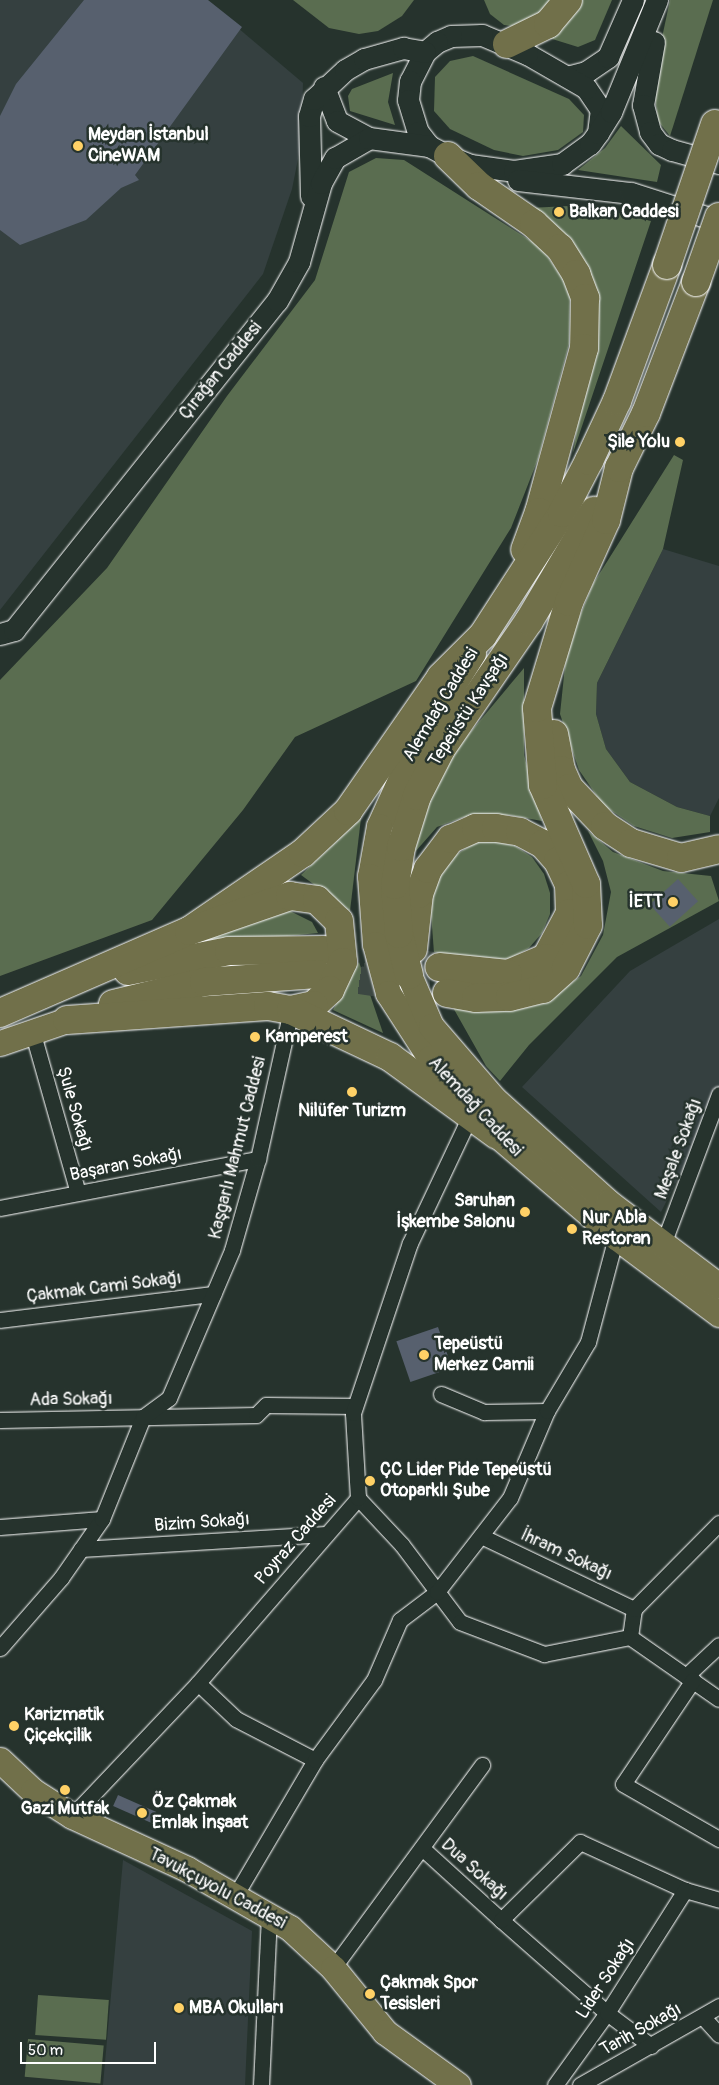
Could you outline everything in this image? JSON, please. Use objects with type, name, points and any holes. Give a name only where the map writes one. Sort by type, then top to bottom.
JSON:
[{"type":"highway","points":[[507,44],[548,24],[568,0]]},
{"type":"highway","points":[[189,931],[304,854],[348,811],[441,677],[483,635],[512,595],[589,461],[616,401],[667,265],[717,118]]},
{"type":"highway","points":[[439,151],[478,186],[534,224],[560,248],[576,274],[584,298],[584,348],[539,512],[512,595]]},
{"type":"highway","points":[[448,994],[476,998],[510,997],[543,989],[566,968],[588,925],[586,884],[543,785],[537,708],[570,602],[606,520],[619,468],[646,413],[719,217]]},
{"type":"highway","name":"Tepeüstü Kavşağı","points":[[409,975],[400,934],[395,885],[401,846],[417,796],[457,724],[559,573],[619,468]]},
{"type":"highway","points":[[549,673],[554,743],[560,770],[581,805],[631,843],[657,852],[681,858],[719,849]]},
{"type":"highway","points":[[409,975],[419,894],[428,869],[451,839],[476,828],[496,828],[520,832],[543,844],[558,861],[569,885],[570,913],[546,958],[508,974],[439,967]]},
{"type":"highway","points":[[0,1014],[189,931],[290,896],[317,900],[339,921],[343,962],[330,990],[314,1005],[291,1010]]},
{"type":"highway","points":[[0,1014],[143,966],[229,951],[321,962],[204,982],[118,1002],[66,1020]]},
{"type":"highway","points":[[66,1020],[268,1006],[291,1010],[390,1057],[469,1118],[497,1135]]},
{"type":"main road","name":"Alemdağ Caddesi","points":[[483,635],[396,783],[379,826],[370,876],[374,944],[388,993],[430,1058],[497,1135],[616,1237],[719,1314]]},
{"type":"main road","name":"Alemdağ Caddesi","points":[[409,975],[431,1026],[476,1081],[608,1202],[719,1286]]},
{"type":"main road","points":[[0,1043],[33,1034],[66,1020]]},
{"type":"main road","name":"Tavukçuyolu Caddesi","points":[[0,1760],[33,1791],[72,1816],[269,1913],[333,1968],[385,2032],[458,2085]]},
{"type":"street","points":[[571,76],[586,72],[608,57],[633,0]]},
{"type":"street","points":[[487,169],[538,170],[562,164],[590,144],[624,89],[657,0]]},
{"type":"street","points":[[662,0],[644,94],[650,132],[659,144],[672,150],[719,163]]},
{"type":"street","points":[[439,151],[418,132],[408,100],[410,82],[425,52],[451,36],[467,34],[507,44],[571,76],[596,99],[601,110],[598,133]]},
{"type":"street","points":[[310,224],[309,116],[314,99],[324,87],[364,60],[403,48],[425,52]]},
{"type":"street","points":[[324,87],[337,121],[369,138],[391,138],[439,151],[512,180],[631,193],[719,221]]},
{"type":"street","name":"Çırağan Caddesi","points":[[0,634],[14,630],[277,301],[299,262],[327,170],[336,158],[369,138]]},
{"type":"street","name":"Kaşgarlı Mahmut Caddesi","points":[[143,1417],[169,1398],[232,1250],[258,1159],[291,1010]]},
{"type":"street","name":"Şule Sokağı","points":[[33,1034],[78,1194]]},
{"type":"street","name":"Meşale Sokağı","points":[[663,1244],[719,1094]]},
{"type":"street","name":"Poyraz Caddesi","points":[[72,1816],[198,1683],[358,1498],[355,1406],[410,1243],[469,1118]]},
{"type":"street","name":"Başaran Sokağı","points":[[0,1208],[258,1159]]},
{"type":"street","points":[[235,1896],[315,1760],[374,1680],[400,1620],[437,1592],[510,1498],[547,1411],[588,1342],[616,1237]]},
{"type":"street","name":"Çakmak Cami Sokağı","points":[[0,1320],[213,1294]]},
{"type":"street","points":[[441,1394],[484,1412],[547,1411]]},
{"type":"street","name":"Ada Sokağı","points":[[0,1420],[256,1415],[266,1405],[355,1406]]},
{"type":"street","points":[[0,1648],[81,1550],[102,1519],[143,1417]]},
{"type":"street","points":[[358,1498],[402,1545],[460,1622],[544,1654],[630,1637],[719,1699]]},
{"type":"street","points":[[0,1527],[102,1519]]},
{"type":"street","points":[[630,1637],[634,1609],[719,1523]]},
{"type":"street","name":"Bizim Sokağı","points":[[81,1550],[326,1534]]},
{"type":"street","name":"İhram Sokağı","points":[[481,1536],[634,1609]]},
{"type":"street","points":[[719,1645],[689,1678],[623,1784],[719,1839]]},
{"type":"street","points":[[198,1683],[236,1719],[315,1760]]},
{"type":"street","name":"Dua Sokağı","points":[[333,1968],[409,1861],[422,1848],[482,1765]]},
{"type":"street","points":[[501,1920],[580,1842],[685,1890],[719,1900]]},
{"type":"street","name":"Dua Sokağı","points":[[422,1848],[516,1936],[607,2014]]},
{"type":"street","name":"Lider Sokağı","points":[[555,2085],[607,2014],[685,1890]]},
{"type":"street","points":[[261,2085],[269,1913]]},
{"type":"street","name":"Tarih Sokağı","points":[[580,2085],[703,2017],[719,2006]]},
{"type":"street","points":[[607,2014],[651,2046]]},
{"type":"street","points":[[703,2017],[719,2035]]},
{"type":"shaded area","points":[[0,0],[205,0],[303,83],[301,144],[292,189],[263,274],[0,610]]},
{"type":"shaded area","points":[[663,549],[719,566],[719,798],[710,816],[677,807],[630,782],[606,749],[596,714],[597,683]]},
{"type":"shaded area","points":[[719,919],[719,1124],[708,1119],[661,1212],[522,1087],[630,971]]},
{"type":"shaded area","name":"MBA Okulları","points":[[123,1860],[252,1931],[245,2085],[103,2085]]},
{"type":"green space","points":[[293,0],[414,0],[402,16],[378,31],[359,34],[329,28]]},
{"type":"green space","points":[[484,0],[556,0],[551,10],[519,27],[504,25],[490,14]]},
{"type":"green space","points":[[574,0],[612,0],[595,40],[578,47],[549,38]]},
{"type":"green space","points":[[670,0],[713,0],[670,136],[658,121],[653,80]]},
{"type":"green space","points":[[473,56],[569,99],[584,115],[583,132],[558,150],[523,156],[494,150],[450,129],[434,111],[435,77],[450,61]]},
{"type":"green space","points":[[393,73],[388,102],[395,125],[350,111],[348,96],[352,89]]},
{"type":"green space","points":[[621,126],[661,165],[657,182],[578,170],[605,148]]},
{"type":"green space","points":[[376,158],[404,160],[542,248],[570,290],[569,344],[538,459],[511,528],[416,681],[295,737],[243,810],[152,920],[0,976],[0,680],[107,568],[227,396],[315,280],[349,172]]},
{"type":"green space","points":[[589,205],[651,221],[573,453],[591,338],[529,208]]},
{"type":"green space","points":[[674,455],[683,460],[663,549],[597,683],[596,714],[606,749],[630,782],[677,807],[710,816],[710,832],[672,838],[634,826],[603,805],[579,770],[560,714],[567,647],[593,584]]},
{"type":"green space","points":[[524,668],[524,755],[542,821],[509,815],[464,817],[437,827],[415,852],[425,801],[452,754]]},
{"type":"green space","points":[[361,818],[350,911],[301,875]]},
{"type":"green space","points":[[588,831],[613,852],[663,871],[711,876],[719,901],[617,957],[529,1045],[500,1081],[486,1066],[451,1004],[549,999],[581,976],[603,935],[611,892],[603,861]]},
{"type":"green space","points":[[495,841],[515,846],[532,857],[544,874],[550,893],[550,914],[542,933],[529,948],[511,958],[490,961],[434,953],[430,899],[443,863],[476,842]]},
{"type":"green space","points":[[286,909],[312,922],[318,933],[154,949]]},
{"type":"green space","points":[[359,962],[383,1033],[333,1010]]},
{"type":"green space","points":[[38,1995],[109,2000],[106,2040],[35,2035]]},
{"type":"green space","points":[[28,2039],[104,2046],[100,2083],[25,2077]]},
{"type":"building","name":"Meydan İstanbul CineWAM","points":[[84,0],[208,0],[242,27],[135,175],[139,180],[121,188],[86,220],[20,245],[0,230],[0,116],[16,84]]},
{"type":"building","name":"İETT","points":[[678,879],[698,901],[670,927],[650,904]]},
{"type":"building","name":"Tepeüstü Merkez Camii","points":[[438,1327],[452,1368],[410,1382],[396,1341]]},
{"type":"building","points":[[118,1795],[156,1812],[151,1823],[113,1806]]},
{"type":"tunnel","points":[[324,950],[439,967]]},
{"type":"tunnel","points":[[318,974],[447,993]]},
{"type":"place","name":"Meydan İstanbul CineWAM","points":[[78,146]]},
{"type":"place","name":"Balkan Caddesi","points":[[559,212]]},
{"type":"place","name":"Şile Yolu","points":[[680,442]]},
{"type":"place","name":"İETT","points":[[673,902]]},
{"type":"place","name":"Kamperest","points":[[255,1037]]},
{"type":"place","name":"Nilüfer Turizm","points":[[352,1092]]},
{"type":"place","name":"Saruhan İşkembe Salonu","points":[[525,1212]]},
{"type":"place","name":"Nur Abla Restoran","points":[[572,1229]]},
{"type":"place","name":"Tepeüstü Merkez Camii","points":[[424,1355]]},
{"type":"place","name":"ÇC Lider Pide Tepeüstü Otoparklı Şube","points":[[370,1481]]},
{"type":"place","name":"Karizmatik Çiçekçilik","points":[[14,1726]]},
{"type":"place","name":"Gazi Mutfak","points":[[65,1790]]},
{"type":"place","name":"Öz Çakmak Emlak İnşaat","points":[[142,1813]]},
{"type":"place","name":"Çakmak Spor Tesisleri","points":[[370,1994]]},
{"type":"place","name":"MBA Okulları","points":[[179,2008]]}]
